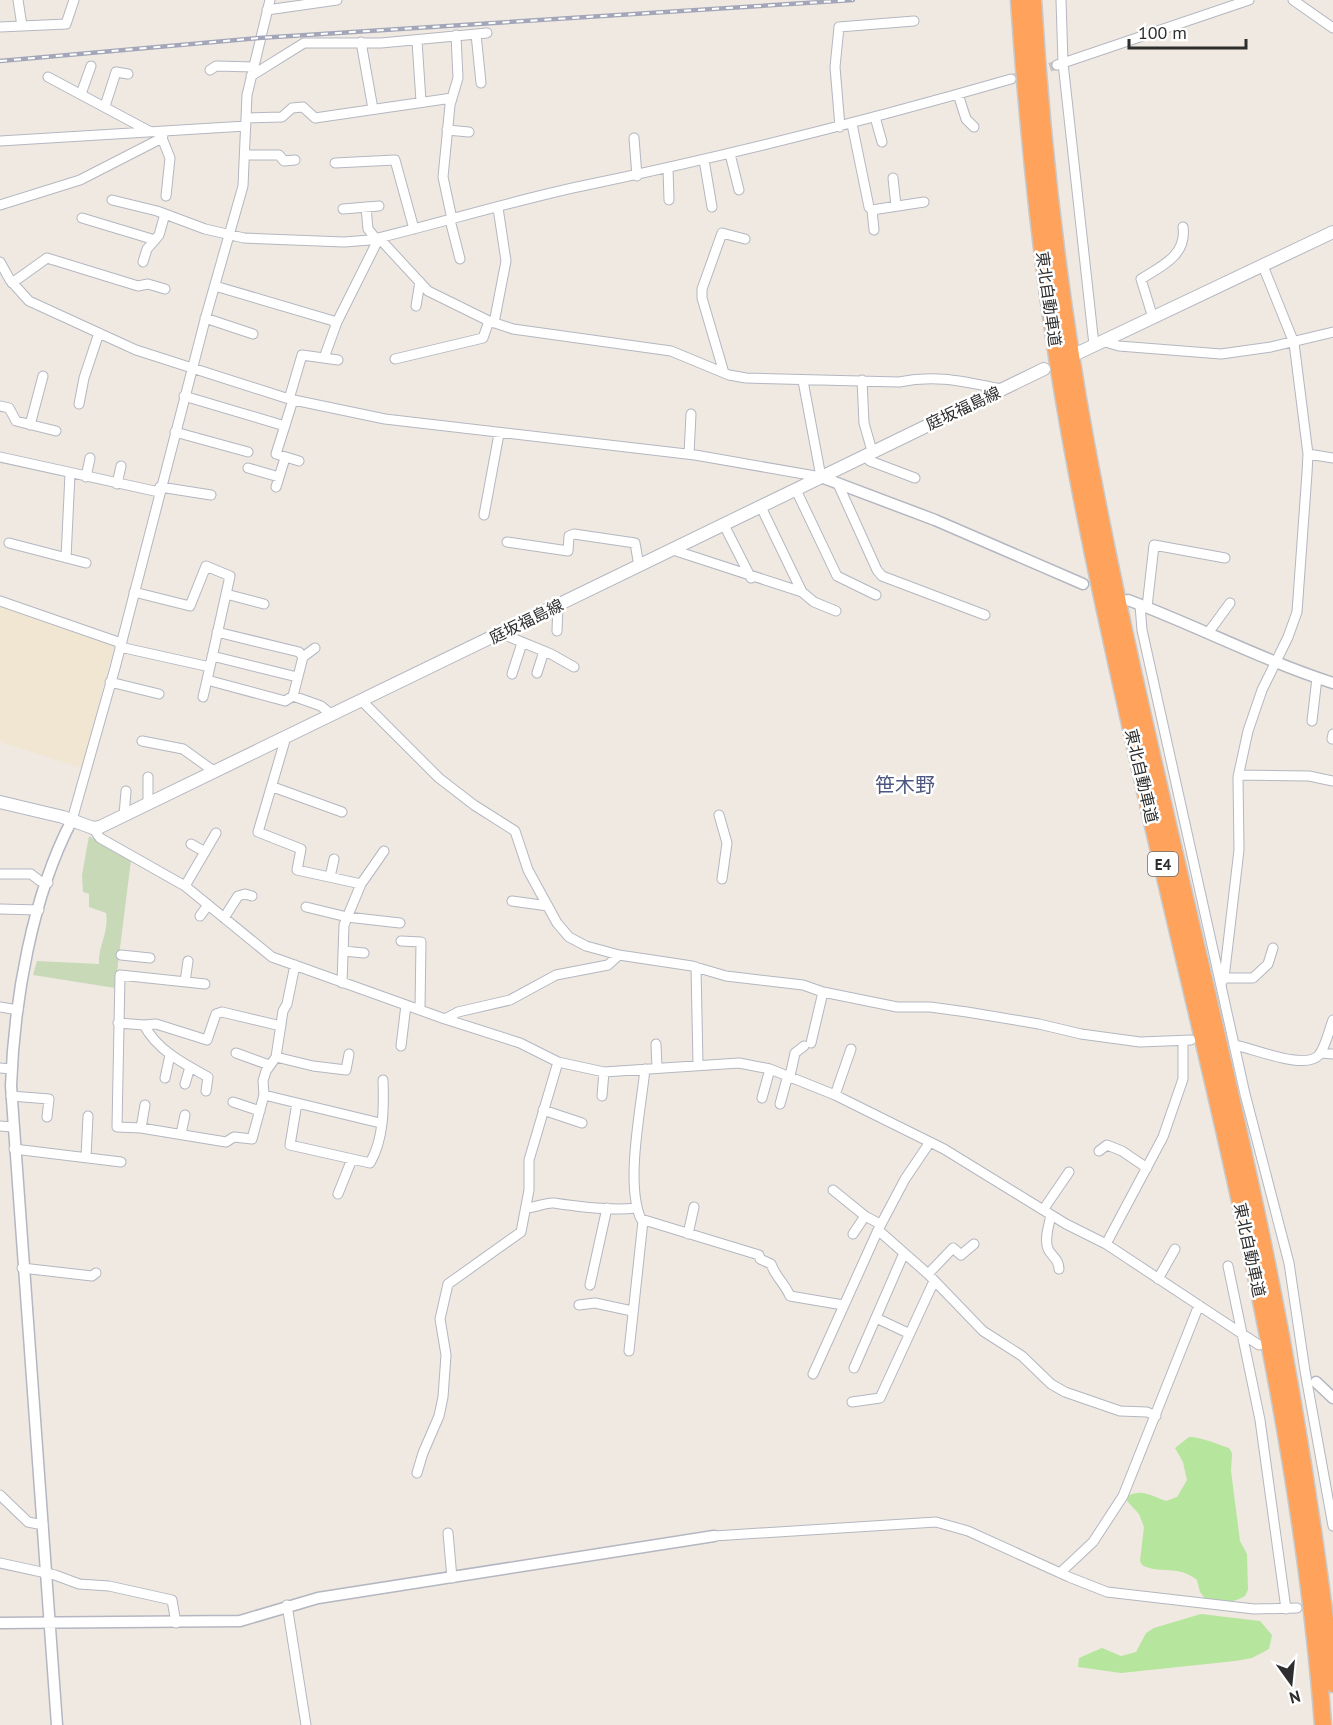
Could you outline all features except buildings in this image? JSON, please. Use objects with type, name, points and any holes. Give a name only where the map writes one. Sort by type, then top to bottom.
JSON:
[{"type":"highway","name":"東北自動車道","points":[[1019,0],[1036,203],[1056,353],[1072,445],[1124,697],[1227,1141],[1258,1290],[1300,1529],[1323,1725]]},
{"type":"highway","name":"東北自動車道","points":[[1033,0],[1047,180],[1069,347],[1085,441],[1142,717],[1272,1288],[1314,1526],[1333,1684]]},
{"type":"main road","points":[[1078,353],[1333,232]]},
{"type":"main road","name":"庭坂福島線","points":[[93,828],[124,815],[215,768],[332,715],[1044,369]]},
{"type":"main road","points":[[0,802],[72,820],[93,828]]},
{"type":"street","points":[[18,0],[21,2],[22,26]]},
{"type":"street","points":[[0,27],[66,24],[74,0]]},
{"type":"street","points":[[57,1725],[11,1096],[6,1068],[39,910],[72,820],[205,318],[243,186],[247,96],[270,0]]},
{"type":"street","points":[[267,10],[337,0]]},
{"type":"street","points":[[1061,0],[1060,64],[1098,343],[1221,354],[1294,343],[1333,332]]},
{"type":"street","points":[[1060,64],[1249,0]]},
{"type":"street","points":[[1293,0],[1333,28]]},
{"type":"street","points":[[840,127],[836,67],[839,27],[914,21]]},
{"type":"street","points":[[210,70],[216,66],[252,72],[304,44],[417,41],[487,33]]},
{"type":"street","points":[[476,34],[481,83]]},
{"type":"street","points":[[456,36],[458,78],[447,130],[443,177],[460,259]]},
{"type":"street","points":[[417,41],[422,101]]},
{"type":"street","points":[[361,42],[373,109]]},
{"type":"street","points":[[81,94],[91,66]]},
{"type":"street","points":[[105,106],[116,72],[128,74]]},
{"type":"street","points":[[48,77],[149,131]]},
{"type":"street","points":[[112,200],[165,214],[230,236],[322,242],[378,238],[582,186],[668,169],[852,124],[1011,79]]},
{"type":"street","points":[[958,94],[966,119],[974,127]]},
{"type":"street","points":[[0,141],[149,131],[164,134],[282,117],[292,108],[303,107],[315,118],[452,98]]},
{"type":"street","points":[[875,117],[882,142]]},
{"type":"street","points":[[852,124],[869,207],[872,210],[874,230]]},
{"type":"street","points":[[447,130],[469,132]]},
{"type":"street","points":[[164,134],[170,158],[166,196]]},
{"type":"street","points":[[0,205],[80,180],[164,134]]},
{"type":"street","points":[[634,138],[637,176]]},
{"type":"street","points":[[246,155],[279,154],[284,161],[295,160]]},
{"type":"street","points":[[729,154],[739,190]]},
{"type":"street","points":[[335,163],[395,160],[414,229]]},
{"type":"street","points":[[704,160],[712,207]]},
{"type":"street","points":[[668,169],[669,200]]},
{"type":"street","points":[[893,178],[897,206]]},
{"type":"street","points":[[872,210],[924,202]]},
{"type":"street","points":[[343,209],[379,206]]},
{"type":"street","points":[[366,207],[368,229],[420,282],[436,296],[492,322],[542,334],[671,351],[724,373],[773,381],[899,382],[921,377],[938,377],[1002,389]]},
{"type":"street","points":[[394,359],[483,338],[492,322],[506,261],[498,208]]},
{"type":"street","points":[[143,262],[147,249],[159,235],[165,214]]},
{"type":"street","points":[[82,218],[155,240]]},
{"type":"street","points":[[1153,318],[1141,279],[1175,256],[1184,241],[1183,227]]},
{"type":"street","points":[[724,373],[702,298],[702,289],[722,233],[745,239]]},
{"type":"street","points":[[324,358],[338,322],[378,238]]},
{"type":"street","points":[[12,283],[47,258],[138,286],[148,284],[165,289]]},
{"type":"street","points":[[1222,981],[1239,850],[1239,775],[1248,731],[1262,690],[1297,612],[1308,454],[1294,343],[1263,266]]},
{"type":"street","points":[[1,268],[29,301],[136,350],[291,399],[385,419],[689,454],[821,477],[935,520],[1083,584]]},
{"type":"street","points":[[416,306],[420,282]]},
{"type":"street","points":[[215,286],[338,322]]},
{"type":"street","points":[[205,318],[253,334]]},
{"type":"street","points":[[78,404],[99,333]]},
{"type":"street","points":[[299,461],[276,454],[302,355],[338,360]]},
{"type":"street","points":[[30,425],[43,376]]},
{"type":"street","points":[[862,380],[864,423],[870,461],[915,478]]},
{"type":"street","points":[[803,381],[821,477]]},
{"type":"street","points":[[184,396],[285,426]]},
{"type":"street","points":[[0,406],[9,408],[16,422],[56,431]]},
{"type":"street","points":[[689,454],[691,414]]},
{"type":"street","points":[[175,432],[248,452]]},
{"type":"street","points":[[484,515],[500,434]]},
{"type":"street","points":[[1308,454],[1333,458]]},
{"type":"street","points":[[0,458],[117,484],[211,495]]},
{"type":"street","points":[[86,477],[90,458]]},
{"type":"street","points":[[276,487],[285,458]]},
{"type":"street","points":[[117,484],[120,466]]},
{"type":"street","points":[[248,468],[279,477]]},
{"type":"street","points":[[66,558],[70,474]]},
{"type":"street","points":[[838,484],[877,570],[882,576],[985,615]]},
{"type":"street","points":[[796,490],[837,576],[876,595]]},
{"type":"street","points":[[761,507],[801,592]]},
{"type":"street","points":[[724,525],[751,578]]},
{"type":"street","points":[[507,542],[568,551],[569,536],[574,534],[635,543],[639,566]]},
{"type":"street","points":[[9,543],[86,563]]},
{"type":"street","points":[[1225,558],[1154,545],[1142,630],[1222,981],[1227,1033],[1234,1045],[1263,1168],[1289,1263],[1303,1368],[1333,1526]]},
{"type":"street","points":[[673,550],[751,578],[782,584],[836,611]]},
{"type":"street","points":[[134,591],[190,606],[206,566],[230,576],[202,697]]},
{"type":"street","points":[[226,594],[264,604]]},
{"type":"street","points":[[1128,600],[1275,664],[1333,683]]},
{"type":"street","points":[[0,601],[120,645],[210,667]]},
{"type":"street","points":[[1208,633],[1230,603]]},
{"type":"street","points":[[557,631],[558,605]]},
{"type":"street","points":[[218,632],[299,652],[303,657]]},
{"type":"street","points":[[500,633],[544,651],[574,667]]},
{"type":"street","points":[[512,674],[522,643]]},
{"type":"street","points":[[207,680],[285,701],[293,696],[303,657],[315,648]]},
{"type":"street","points":[[537,673],[544,651]]},
{"type":"street","points":[[212,656],[297,677]]},
{"type":"street","points":[[1312,721],[1317,678]]},
{"type":"street","points":[[110,682],[159,694]]},
{"type":"street","points":[[293,696],[321,706],[332,715]]},
{"type":"street","points":[[361,700],[439,778],[474,805],[515,831],[528,870],[548,906],[568,937],[586,946],[619,955],[696,967],[735,977],[803,985],[823,992],[897,1007],[930,1007],[1014,1019],[1081,1034],[1140,1042],[1187,1040],[1183,1079],[1163,1137],[1106,1244]]},
{"type":"street","points":[[286,737],[258,832],[301,849],[297,870],[361,884]]},
{"type":"street","points":[[142,741],[183,748],[215,768]]},
{"type":"street","points":[[1239,775],[1309,776],[1333,781]]},
{"type":"street","points":[[148,777],[148,803]]},
{"type":"street","points":[[273,787],[342,812]]},
{"type":"street","points":[[124,815],[126,791]]},
{"type":"street","points":[[719,815],[726,843],[722,879]]},
{"type":"street","points":[[93,828],[100,838],[185,886],[262,951],[342,983],[520,1043],[558,1062],[604,1072],[739,1063],[770,1069],[835,1095],[930,1142],[1047,1212],[1106,1244],[1259,1345]]},
{"type":"street","points":[[185,886],[216,833]]},
{"type":"street","points":[[191,844],[205,852]]},
{"type":"street","points":[[342,983],[343,931],[347,917],[361,884],[384,851]]},
{"type":"street","points":[[330,877],[334,859]]},
{"type":"street","points":[[0,874],[31,874],[40,881],[48,883]]},
{"type":"street","points":[[224,918],[238,896],[245,894],[252,896]]},
{"type":"street","points":[[512,901],[548,906]]},
{"type":"street","points":[[200,916],[208,905]]},
{"type":"street","points":[[306,908],[347,917],[400,923]]},
{"type":"street","points":[[0,909],[39,910]]},
{"type":"street","points":[[401,941],[421,942],[420,1009]]},
{"type":"street","points":[[1222,981],[1253,978],[1268,964],[1273,948]]},
{"type":"street","points":[[343,951],[364,953]]},
{"type":"street","points":[[121,955],[150,958]]},
{"type":"street","points":[[445,1019],[458,1012],[510,1000],[556,975],[608,965],[619,955]]},
{"type":"street","points":[[185,982],[188,961]]},
{"type":"street","points":[[205,984],[120,975],[117,1127],[141,1128],[226,1142],[234,1137],[252,1139],[264,1095],[263,1081],[269,1065],[276,1057],[295,965]]},
{"type":"street","points":[[696,967],[698,1064]]},
{"type":"street","points":[[780,1104],[795,1053],[807,1044],[823,992]]},
{"type":"street","points":[[401,1046],[406,1005]]},
{"type":"street","points":[[0,1007],[18,1010]]},
{"type":"street","points":[[118,1023],[144,1025],[156,1023],[207,1040],[216,1014],[222,1012],[281,1026]]},
{"type":"street","points":[[1234,1045],[1303,1062],[1321,1053],[1333,1020]]},
{"type":"street","points":[[144,1025],[170,1055],[208,1077],[206,1091]]},
{"type":"street","points":[[656,1044],[657,1068]]},
{"type":"street","points":[[835,1095],[851,1049]]},
{"type":"street","points":[[236,1053],[269,1065]]},
{"type":"street","points":[[1321,1053],[1333,1054]]},
{"type":"street","points":[[276,1057],[313,1066],[346,1070],[349,1054]]},
{"type":"street","points":[[165,1078],[170,1055]]},
{"type":"street","points":[[417,1473],[423,1453],[440,1416],[446,1355],[440,1319],[448,1284],[518,1236],[523,1228],[529,1160],[558,1062]]},
{"type":"street","points":[[186,1084],[190,1067]]},
{"type":"street","points":[[629,1351],[643,1221],[636,1208],[639,1115],[645,1069]]},
{"type":"street","points":[[762,1098],[770,1069]]},
{"type":"street","points":[[602,1096],[604,1072]]},
{"type":"street","points":[[297,1103],[290,1145],[370,1163],[377,1151],[384,1108],[383,1080]]},
{"type":"street","points":[[264,1095],[380,1123]]},
{"type":"street","points":[[11,1096],[49,1099],[47,1118]]},
{"type":"street","points":[[233,1102],[260,1111]]},
{"type":"street","points":[[141,1128],[145,1106]]},
{"type":"street","points":[[543,1110],[582,1123]]},
{"type":"street","points":[[181,1134],[185,1115]]},
{"type":"street","points":[[86,1156],[88,1116]]},
{"type":"street","points":[[0,1126],[12,1127]]},
{"type":"street","points":[[813,1374],[879,1227],[905,1179],[930,1142]]},
{"type":"street","points":[[1099,1151],[1107,1145],[1122,1151],[1147,1168]]},
{"type":"street","points":[[14,1149],[86,1156],[120,1162]]},
{"type":"street","points":[[338,1194],[352,1159]]},
{"type":"street","points":[[1059,1269],[1059,1262],[1049,1250],[1047,1241],[1047,1212],[1069,1172]]},
{"type":"street","points":[[833,1190],[879,1227],[983,1331],[1022,1356],[1051,1384],[1065,1392],[1120,1411],[1148,1412],[1156,1416]]},
{"type":"street","points":[[526,1208],[553,1203],[567,1208],[580,1205],[636,1208]]},
{"type":"street","points":[[688,1234],[694,1207]]},
{"type":"street","points":[[590,1286],[607,1208]]},
{"type":"street","points":[[853,1234],[865,1216]]},
{"type":"street","points":[[643,1221],[759,1255],[760,1259],[771,1264],[774,1274],[786,1286],[790,1296],[843,1305]]},
{"type":"street","points":[[852,1402],[880,1398],[931,1277],[953,1248],[962,1255],[974,1244]]},
{"type":"street","points":[[1158,1279],[1175,1249]]},
{"type":"street","points":[[854,1368],[904,1253]]},
{"type":"street","points":[[1228,1266],[1260,1420],[1286,1609]]},
{"type":"street","points":[[22,1268],[92,1276],[96,1273]]},
{"type":"street","points":[[579,1305],[595,1303],[632,1311]]},
{"type":"street","points":[[1060,1573],[1093,1542],[1111,1516],[1137,1466],[1199,1305]]},
{"type":"street","points":[[876,1318],[908,1333]]},
{"type":"street","points":[[1303,1368],[1333,1398]]},
{"type":"street","points":[[0,1495],[28,1522],[35,1526],[43,1525]]},
{"type":"street","points":[[0,1623],[240,1621],[287,1605],[714,1536],[936,1522],[968,1531],[1107,1592],[1254,1609],[1297,1608]]},
{"type":"street","points":[[448,1533],[452,1578]]},
{"type":"street","points":[[0,1563],[79,1584],[109,1586],[172,1600],[176,1623]]},
{"type":"street","points":[[287,1605],[306,1725]]},
{"type":"shaded area","points":[[0,604],[114,646],[82,768],[0,742]]},
{"type":"green space","points":[[89,836],[131,860],[115,988],[33,975],[37,961],[99,964],[107,920],[106,913],[89,907],[89,894],[83,892],[82,875]]},
{"type":"green space","points":[[1189,1437],[1204,1439],[1229,1448],[1232,1453],[1231,1471],[1240,1541],[1247,1554],[1248,1590],[1245,1596],[1236,1600],[1222,1602],[1206,1600],[1200,1592],[1197,1580],[1190,1575],[1149,1568],[1142,1565],[1140,1561],[1144,1527],[1139,1514],[1127,1501],[1128,1496],[1143,1493],[1166,1501],[1177,1497],[1187,1480],[1183,1462],[1175,1448]]},
{"type":"green space","points":[[1201,1614],[1260,1621],[1272,1635],[1269,1649],[1252,1658],[1235,1661],[1121,1673],[1078,1667],[1079,1658],[1102,1648],[1121,1656],[1136,1652],[1146,1633],[1154,1628]]},
{"type":"tunnel","points":[[1011,79],[1057,65]]},
{"type":"railway","points":[[0,61],[259,38],[853,0]]},
{"type":"district","name":"笹木野","points":[[905,785]]}]
